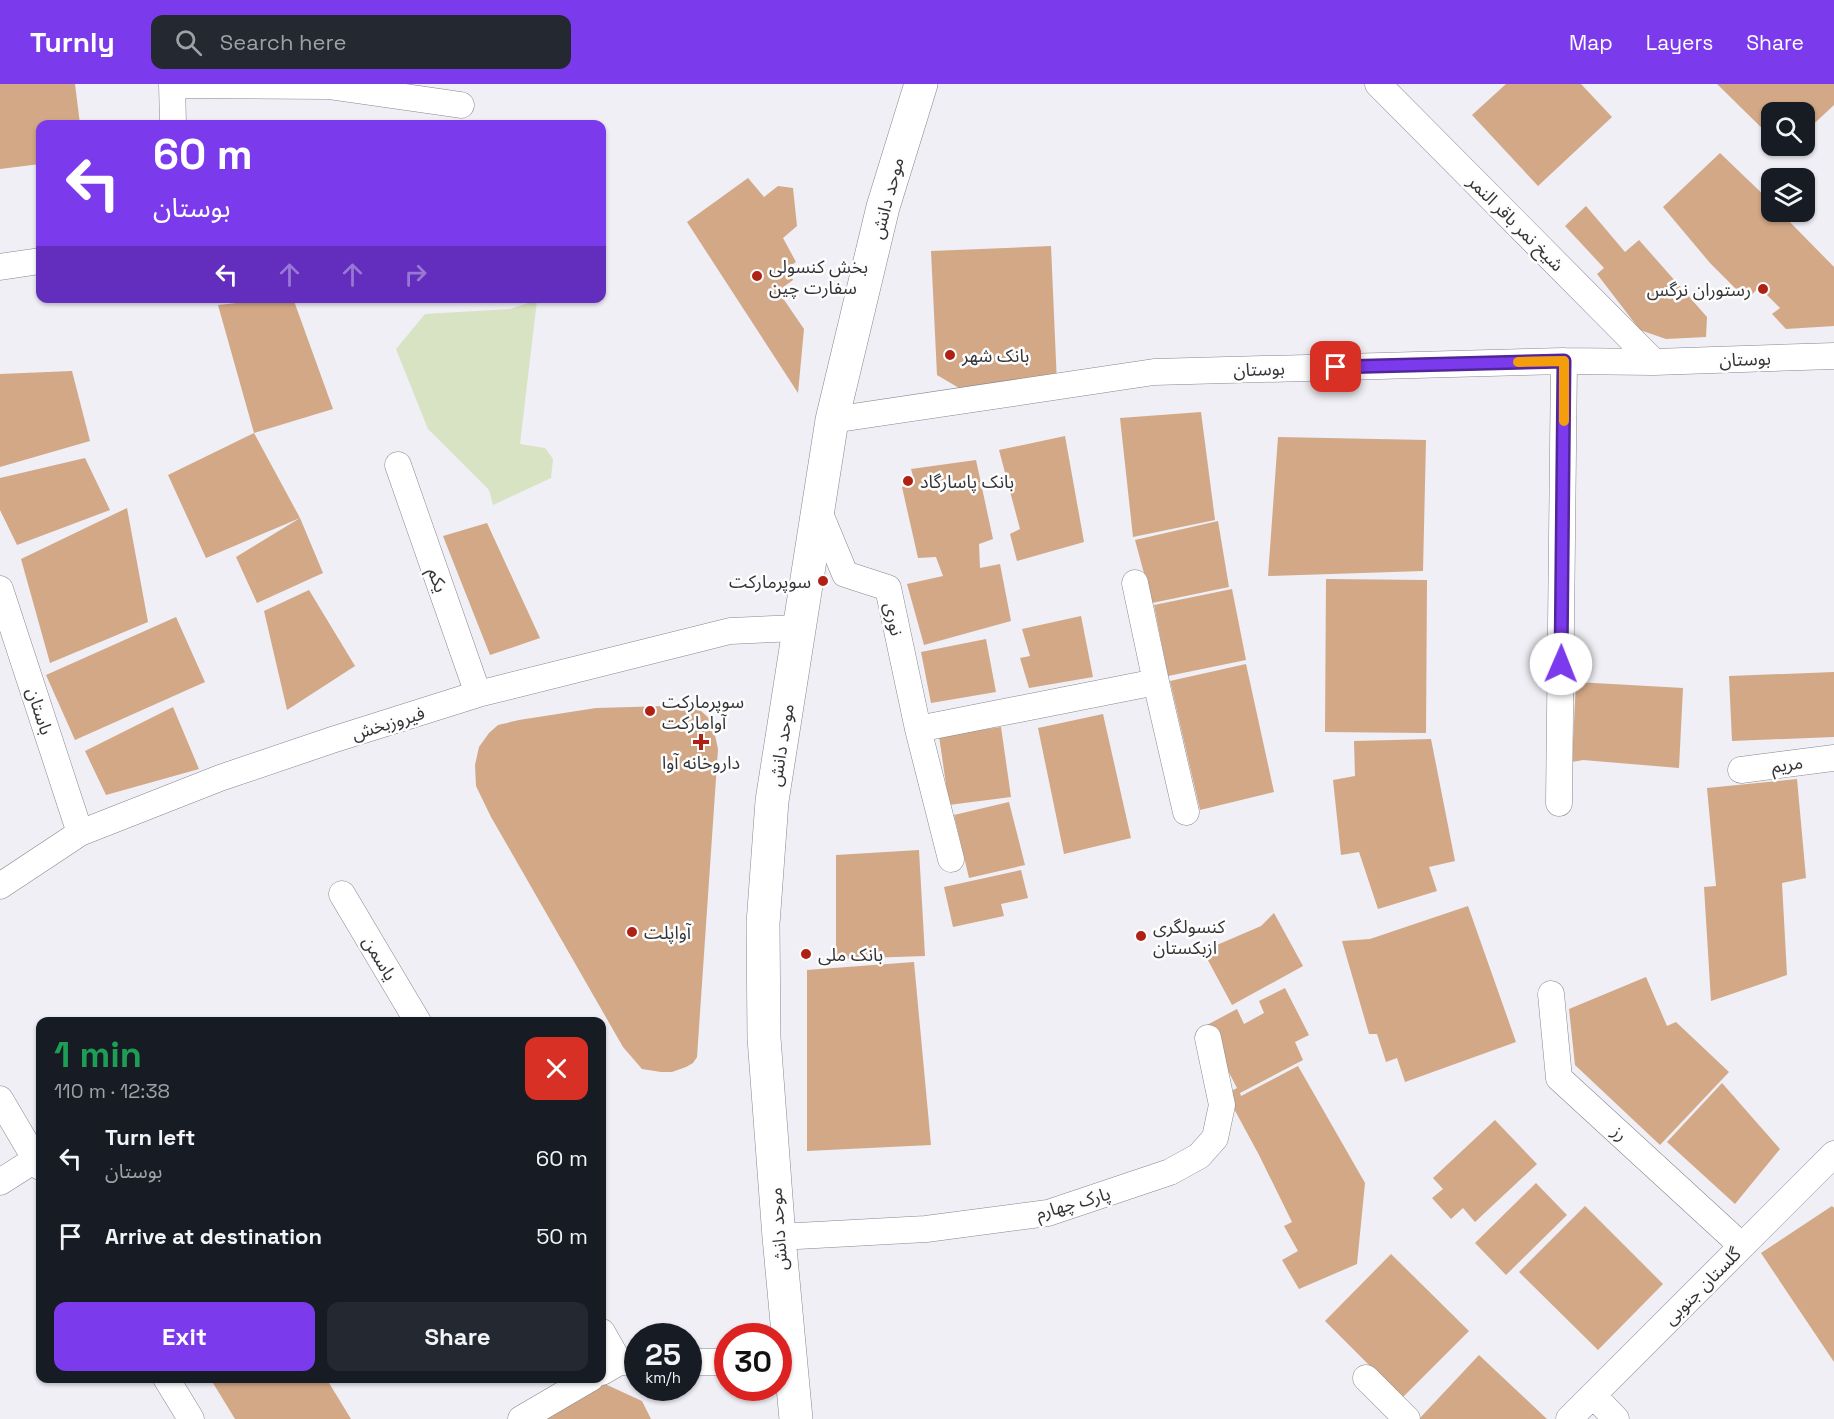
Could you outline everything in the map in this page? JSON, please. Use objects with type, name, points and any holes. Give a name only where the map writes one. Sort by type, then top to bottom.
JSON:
[{"type":"main road","name":"موحد دانش","points":[[782,1323],[779,1238],[764,1038],[763,924],[772,801],[832,420],[883,207],[921,84]]},
{"type":"main road","name":"موحد دانش","points":[[792,1400],[796,1419]]},
{"type":"street","points":[[173,120],[172,84],[328,86],[462,105]]},
{"type":"street","name":"شیخ نمر باقر النمر","points":[[1378,84],[1654,362]]},
{"type":"street","points":[[0,267],[36,262]]},
{"type":"street","name":"بوستان","points":[[832,420],[1154,372],[1834,356]]},
{"type":"street","points":[[1559,804],[1564,361]]},
{"type":"street","name":"یکم","points":[[398,465],[478,694]]},
{"type":"street","name":"نوری","points":[[818,509],[845,574],[888,588],[918,729],[951,859]]},
{"type":"street","points":[[1135,583],[1186,812]]},
{"type":"street","name":"باستان","points":[[0,589],[80,833]]},
{"type":"street","name":"فیروزبخش","points":[[0,886],[80,833],[220,778],[332,740],[478,694],[730,631],[798,628]]},
{"type":"street","points":[[918,729],[1156,682]]},
{"type":"street","name":"مریم","points":[[1741,770],[1834,758]]},
{"type":"street","name":"یاسمن","points":[[342,894],[415,1017]]},
{"type":"street","name":"رز","points":[[1551,994],[1559,1078],[1742,1246]]},
{"type":"street","name":"پارک چهارم","points":[[779,1238],[926,1229],[1048,1213],[1170,1172],[1199,1156],[1215,1138],[1222,1105],[1208,1038]]},
{"type":"street","points":[[0,1099],[36,1160]]},
{"type":"street","name":"گلستان جنوبی","points":[[1569,1419],[1834,1154]]},
{"type":"street","points":[[0,1182],[36,1164]]},
{"type":"street","points":[[606,1340],[619,1365]]},
{"type":"street","points":[[1366,1378],[1407,1419]]},
{"type":"street","points":[[169,1383],[190,1419]]},
{"type":"street","points":[[522,1419],[583,1383]]},
{"type":"street","points":[[1593,1395],[1616,1419]]},
{"type":"green space","points":[[528,303],[537,303],[520,444],[545,448],[553,459],[551,478],[493,505],[489,490],[428,429],[396,349],[425,314],[510,309]]},
{"type":"building","points":[[0,84],[75,84],[80,120],[36,120],[36,164],[0,169]]},
{"type":"building","points":[[1506,84],[1581,84],[1612,117],[1538,186],[1472,115]]},
{"type":"building","points":[[1717,84],[1834,84],[1834,105],[1815,123],[1815,102],[1761,102],[1761,127]]},
{"type":"building","points":[[1720,153],[1761,192],[1761,222],[1790,222],[1834,267],[1834,326],[1786,329],[1772,314],[1780,308],[1759,287],[1747,300],[1710,263],[1663,207]]},
{"type":"building","points":[[748,178],[764,197],[778,186],[793,188],[797,226],[783,238],[796,262],[788,267],[793,280],[778,291],[804,329],[798,393],[687,222]]},
{"type":"building","points":[[1586,206],[1625,252],[1639,240],[1707,317],[1706,337],[1666,339],[1640,330],[1597,274],[1604,268],[1565,226]]},
{"type":"building","points":[[1051,246],[1057,384],[959,388],[937,375],[931,251]]},
{"type":"building","points":[[295,303],[333,409],[254,433],[218,305]]},
{"type":"building","points":[[72,371],[90,441],[0,467],[0,374]]},
{"type":"building","points":[[1201,412],[1215,520],[1133,537],[1120,418]]},
{"type":"building","points":[[254,433],[300,518],[206,558],[168,475]]},
{"type":"building","points":[[1065,436],[1084,542],[1017,561],[1010,534],[1020,529],[999,450]]},
{"type":"building","points":[[1278,437],[1426,440],[1423,571],[1268,576]]},
{"type":"building","points":[[85,458],[110,510],[17,545],[0,510],[0,478]]},
{"type":"building","points":[[976,460],[993,539],[979,544],[980,568],[1000,564],[1011,621],[924,645],[907,584],[943,576],[936,557],[918,558],[902,487],[915,483],[911,469]]},
{"type":"building","points":[[127,508],[148,622],[50,663],[21,559]]},
{"type":"building","points":[[300,518],[323,573],[257,603],[236,557]]},
{"type":"building","points":[[1218,521],[1229,587],[1152,603],[1135,540]]},
{"type":"building","points":[[487,523],[540,638],[490,655],[443,536]]},
{"type":"building","points":[[1326,579],[1427,580],[1426,733],[1325,732]]},
{"type":"building","points":[[1232,589],[1246,660],[1168,676],[1154,605]]},
{"type":"building","points":[[309,590],[355,666],[287,710],[264,611]]},
{"type":"building","points":[[1081,616],[1093,677],[1029,688],[1020,658],[1030,656],[1022,629]]},
{"type":"building","points":[[176,617],[205,682],[75,740],[46,675]]},
{"type":"building","points":[[986,639],[996,692],[931,703],[921,652]]},
{"type":"building","points":[[1246,664],[1274,792],[1200,810],[1170,681]]},
{"type":"building","points":[[1834,672],[1834,737],[1732,741],[1729,676]]},
{"type":"building","points":[[1576,682],[1683,688],[1679,768],[1583,760],[1572,762]]},
{"type":"building","name":"آواپلت","points":[[666,706],[700,710],[712,721],[718,749],[697,1057],[693,1063],[672,1072],[642,1069],[623,1047],[491,817],[476,786],[475,765],[479,747],[498,725],[596,708]]},
{"type":"building","points":[[173,707],[199,769],[106,795],[85,751]]},
{"type":"building","points":[[1103,714],[1131,838],[1064,854],[1038,728]]},
{"type":"building","points":[[1001,727],[1011,797],[949,805],[939,736]]},
{"type":"building","points":[[1431,739],[1455,861],[1429,867],[1437,891],[1378,909],[1359,852],[1341,855],[1333,780],[1355,776],[1354,741]]},
{"type":"building","points":[[1797,779],[1806,878],[1782,883],[1787,975],[1711,1001],[1704,887],[1716,886],[1707,788]]},
{"type":"building","points":[[1009,802],[1025,865],[969,878],[954,815]]},
{"type":"building","points":[[919,850],[925,956],[836,959],[836,855]]},
{"type":"building","points":[[1021,870],[1028,898],[1001,904],[1004,916],[953,927],[944,887]]},
{"type":"building","points":[[1468,906],[1516,1042],[1405,1082],[1397,1058],[1386,1062],[1377,1034],[1369,1034],[1342,941],[1370,939]]},
{"type":"building","points":[[1274,913],[1303,966],[1232,1005],[1203,951],[1261,926]]},
{"type":"building","points":[[914,962],[931,1145],[807,1151],[807,970]]},
{"type":"building","points":[[1646,977],[1667,1026],[1676,1022],[1729,1072],[1660,1145],[1575,1065],[1569,1009]]},
{"type":"building","points":[[1285,988],[1309,1035],[1295,1042],[1303,1060],[1240,1093],[1241,1096],[1298,1066],[1365,1183],[1357,1264],[1299,1289],[1282,1260],[1298,1251],[1284,1226],[1292,1222],[1226,1094],[1237,1088],[1205,1026],[1237,1009],[1244,1024],[1264,1013],[1259,1001]]},
{"type":"building","points":[[1722,1083],[1780,1149],[1735,1204],[1667,1142]]},
{"type":"building","points":[[1495,1120],[1537,1164],[1475,1222],[1463,1208],[1451,1219],[1432,1198],[1443,1189],[1433,1178]]},
{"type":"building","points":[[1536,1183],[1567,1215],[1506,1275],[1475,1243]]},
{"type":"building","points":[[1585,1206],[1663,1284],[1598,1350],[1519,1272]]},
{"type":"building","points":[[1832,1206],[1834,1208],[1834,1362],[1761,1253]]},
{"type":"building","points":[[1391,1254],[1469,1331],[1402,1398],[1325,1321]]},
{"type":"building","points":[[1479,1355],[1547,1419],[1419,1419]]},
{"type":"building","points":[[213,1383],[329,1383],[351,1419],[235,1419]]},
{"type":"building","points":[[605,1384],[624,1393],[624,1401],[642,1401],[651,1419],[544,1419]]},
{"type":"slow traffic","points":[[1518,362],[1564,361],[1564,421]]},
{"type":"place","name":"بخش کنسولی سفارت چین","points":[[757,276]]},
{"type":"place","name":"رستوران نرگس","points":[[1763,289]]},
{"type":"place","name":"بانک شهر","points":[[950,355]]},
{"type":"place","name":"بانک پاسارگاد","points":[[908,481]]},
{"type":"place","name":"سوپرمارکت","points":[[823,581]]},
{"type":"place","name":"سوپرمارکت آوامارکت","points":[[650,711]]},
{"type":"place","name":"داروخانه آوا","points":[[701,742]]},
{"type":"place","name":"آواپلت","points":[[632,932]]},
{"type":"place","name":"کنسولگری ازبکستان","points":[[1141,936]]},
{"type":"place","name":"بانک ملی","points":[[806,954]]},
{"type":"route","points":[[1336,367],[1564,361],[1561,664]]}]
